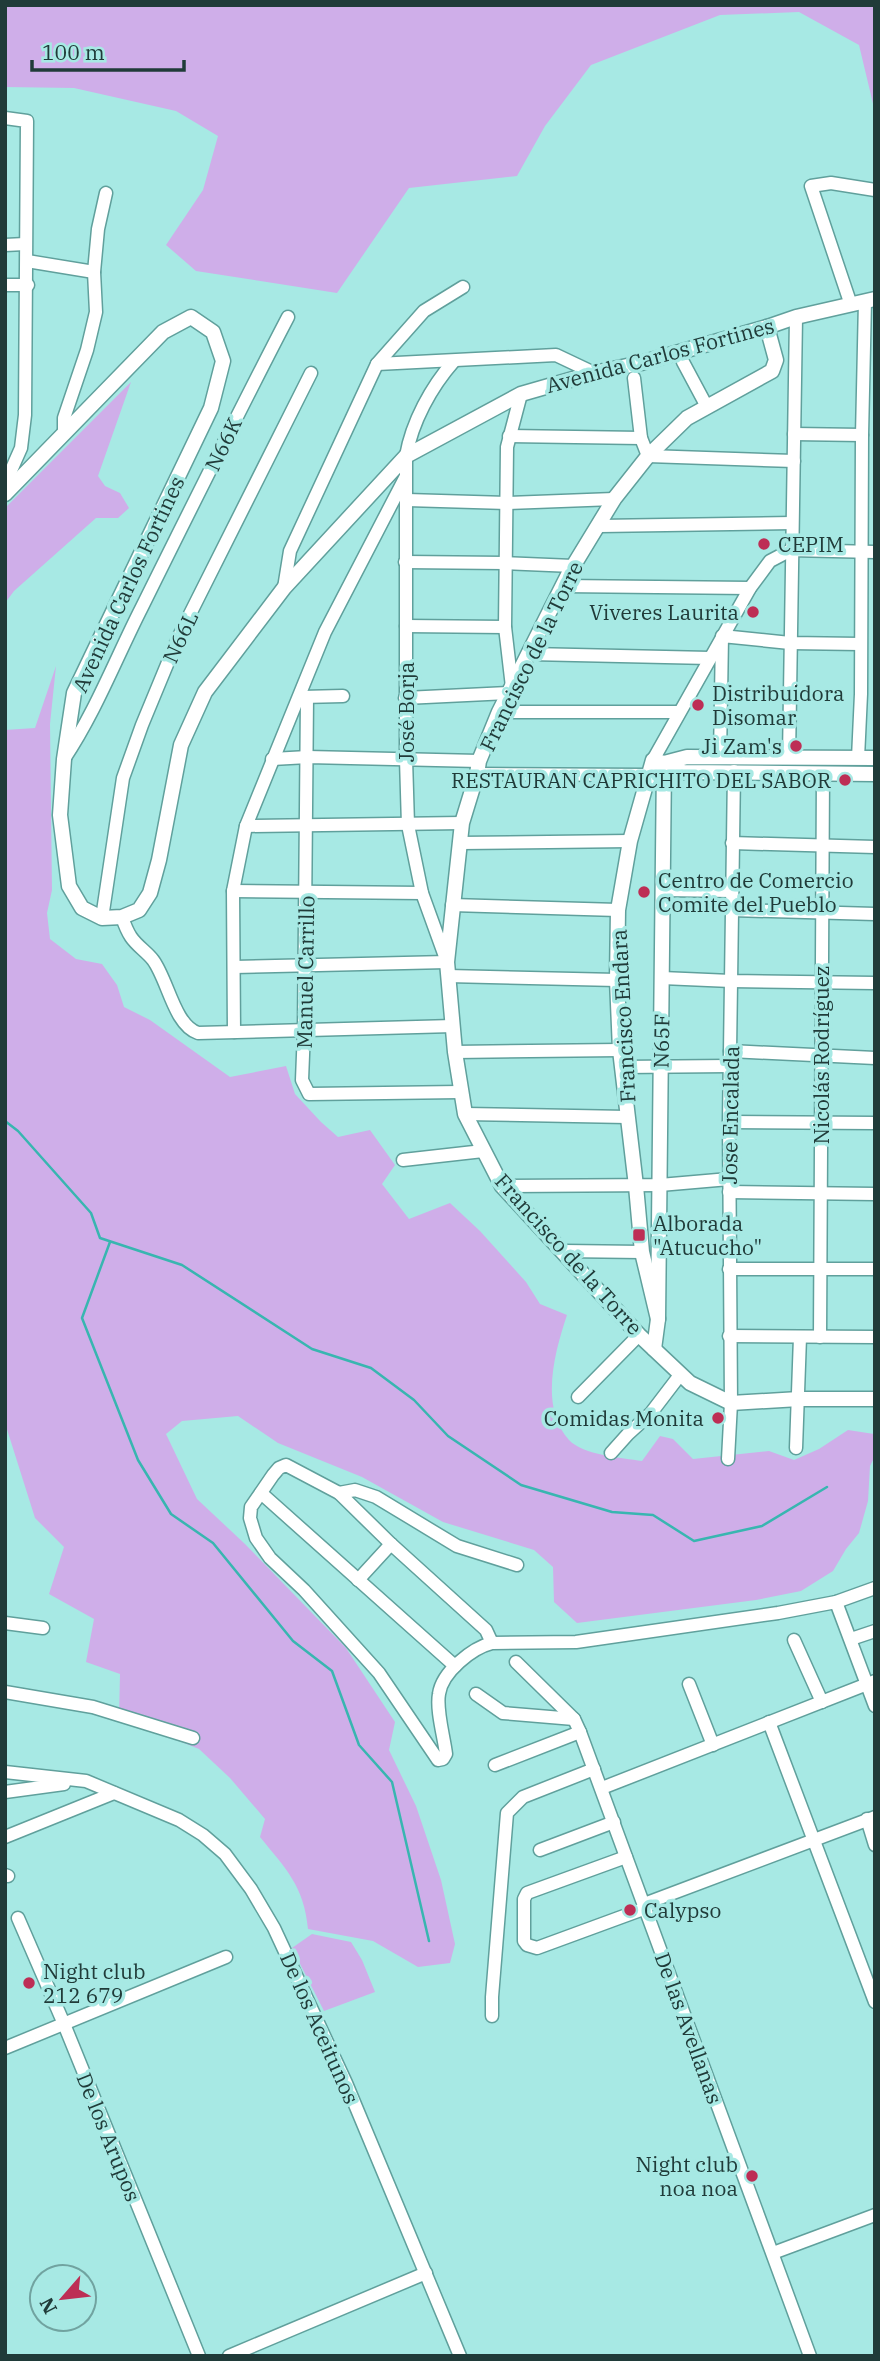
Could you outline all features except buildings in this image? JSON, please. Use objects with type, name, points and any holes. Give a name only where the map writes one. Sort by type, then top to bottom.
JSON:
[{"type":"street","points":[[5,118],[27,121],[25,244],[28,285],[25,415],[21,448],[5,484]]},
{"type":"street","points":[[858,758],[861,620],[868,552],[868,477],[862,435],[869,412],[870,341],[864,301],[811,186],[831,183],[875,190]]},
{"type":"street","points":[[64,434],[64,418],[88,350],[96,312],[94,272],[98,229],[106,193]]},
{"type":"street","points":[[5,245],[25,244]]},
{"type":"street","points":[[27,261],[94,272]]},
{"type":"street","points":[[5,285],[28,285]]},
{"type":"street","points":[[284,588],[290,551],[377,364],[424,312],[463,287]]},
{"type":"street","name":"Avenida Carlos Fortines","points":[[122,916],[139,910],[150,893],[181,745],[205,692],[284,588],[405,456],[521,394],[641,363],[796,317],[864,301]]},
{"type":"street","name":"Avenida Carlos Fortines","points":[[5,494],[163,331],[191,317],[213,332],[223,361],[211,408],[74,693],[64,759],[60,815],[69,886],[82,908],[102,918]]},
{"type":"street","name":"N66K","points":[[64,759],[86,726],[145,599],[288,317]]},
{"type":"street","points":[[789,757],[796,317]]},
{"type":"street","name":"Francisco de la Torre","points":[[767,327],[776,359],[772,371],[706,405],[687,418],[648,456],[614,499],[600,526],[573,566],[499,712],[478,767],[462,823],[452,905],[448,969],[455,1052],[465,1114],[502,1186],[639,1335],[680,1375],[700,1389],[731,1403],[799,1399],[875,1399]]},
{"type":"street","points":[[377,364],[556,355],[594,373]]},
{"type":"street","points":[[405,456],[426,402],[440,376],[454,361]]},
{"type":"street","points":[[683,362],[706,405]]},
{"type":"street","name":"N66L","points":[[102,918],[123,778],[142,725],[178,638],[311,373]]},
{"type":"street","points":[[634,378],[641,438],[648,456],[794,461]]},
{"type":"street","points":[[405,698],[510,690],[505,627],[509,436],[521,394]]},
{"type":"street","points":[[794,434],[862,435]]},
{"type":"street","points":[[509,436],[641,438]]},
{"type":"street","name":"José Borja","points":[[405,456],[405,759],[408,825],[422,893],[448,969]]},
{"type":"street","name":"Manuel Carrillo","points":[[406,478],[325,632],[303,697],[308,757],[302,1080],[309,1094],[460,1092]]},
{"type":"street","points":[[407,500],[507,503],[614,499]]},
{"type":"street","points":[[600,526],[792,523]]},
{"type":"street","points":[[791,550],[868,552]]},
{"type":"street","name":"Francisco Endara","points":[[658,1319],[642,1252],[620,1050],[618,910],[630,841],[648,775],[658,762],[679,712],[750,588],[770,561],[791,550]]},
{"type":"street","points":[[405,562],[573,566]]},
{"type":"street","points":[[564,586],[750,588]]},
{"type":"street","points":[[861,620],[875,620]]},
{"type":"street","points":[[406,626],[505,627]]},
{"type":"street","points":[[720,757],[722,636],[790,643],[860,645]]},
{"type":"street","points":[[530,654],[710,659]]},
{"type":"street","points":[[234,1032],[233,891],[246,826],[272,759],[303,697],[343,696]]},
{"type":"street","points":[[499,712],[679,712]]},
{"type":"street","points":[[658,762],[687,757],[875,758]]},
{"type":"street","points":[[272,759],[405,759],[478,767],[648,775]]},
{"type":"street","points":[[658,762],[683,772],[875,774]]},
{"type":"street","name":"N65F","points":[[658,762],[663,890],[658,1319]]},
{"type":"street","name":"Jose Encalada","points":[[728,1459],[731,1403],[729,1122],[734,771]]},
{"type":"street","name":"Nicolás Rodríguez","points":[[820,1337],[823,773]]},
{"type":"street","points":[[246,826],[462,823]]},
{"type":"street","points":[[460,843],[630,841]]},
{"type":"street","points":[[732,843],[875,847]]},
{"type":"street","points":[[663,890],[732,891]]},
{"type":"street","points":[[233,891],[422,893]]},
{"type":"street","points":[[452,905],[618,910]]},
{"type":"street","points":[[732,910],[875,914]]},
{"type":"street","points":[[102,918],[122,916],[131,937],[153,960],[181,1020],[198,1033],[453,1026]]},
{"type":"street","points":[[234,967],[304,964],[448,969],[617,980]]},
{"type":"street","points":[[662,978],[875,984]]},
{"type":"street","points":[[455,1052],[620,1050]]},
{"type":"street","points":[[730,1051],[875,1058]]},
{"type":"street","points":[[622,1068],[730,1066]]},
{"type":"street","points":[[465,1114],[627,1117]]},
{"type":"street","points":[[729,1122],[875,1123]]},
{"type":"street","points":[[403,1160],[483,1151]]},
{"type":"street","points":[[502,1186],[729,1185],[820,1194],[875,1194]]},
{"type":"street","points":[[564,1251],[642,1252]]},
{"type":"street","points":[[729,1269],[875,1269]]},
{"type":"street","points":[[654,1349],[658,1319]]},
{"type":"street","points":[[578,1397],[639,1335]]},
{"type":"street","points":[[729,1336],[875,1337]]},
{"type":"street","points":[[796,1448],[800,1337]]},
{"type":"street","points":[[611,1452],[651,1413],[680,1375]]},
{"type":"street","points":[[492,1643],[486,1630],[338,1493],[286,1465],[273,1475],[251,1507],[250,1518],[256,1538],[265,1553],[304,1590],[379,1673],[436,1758],[441,1760],[446,1754],[438,1695],[455,1666],[477,1647],[492,1643],[576,1642],[778,1613],[836,1602],[875,1588]]},
{"type":"street","points":[[338,1493],[355,1490],[376,1497],[457,1546],[517,1565]]},
{"type":"street","points":[[261,1493],[455,1666]]},
{"type":"street","points":[[358,1580],[391,1544]]},
{"type":"street","points":[[836,1602],[871,1682],[875,1706]]},
{"type":"street","points":[[5,1623],[43,1628]]},
{"type":"street","points":[[851,1639],[875,1631]]},
{"type":"street","points":[[794,1640],[822,1702]]},
{"type":"street","points":[[516,1662],[574,1719]]},
{"type":"street","points":[[602,1788],[871,1682]]},
{"type":"street","points":[[689,1684],[713,1745]]},
{"type":"street","points":[[5,1692],[93,1707],[193,1738]]},
{"type":"street","points":[[476,1694],[503,1713],[574,1719]]},
{"type":"street","name":"De las Avellanas","points":[[574,1719],[602,1788],[810,2356]]},
{"type":"street","points":[[769,1722],[875,2002]]},
{"type":"street","points":[[495,1765],[580,1732]]},
{"type":"street","points":[[492,2016],[507,1813],[523,1797],[594,1769]]},
{"type":"street","name":"De los Aceitunos","points":[[5,1772],[86,1781],[179,1820],[203,1835],[225,1854],[251,1889],[274,1928],[346,2083],[460,2356]]},
{"type":"street","points":[[5,1791],[86,1781]]},
{"type":"street","points":[[5,1837],[114,1793]]},
{"type":"street","points":[[626,1857],[527,1893],[524,1899],[523,1925],[524,1941],[527,1945],[537,1948],[871,1818],[875,1844]]},
{"type":"street","points":[[540,1850],[614,1822]]},
{"type":"street","name":"De los Arupos","points":[[18,1918],[199,2356]]},
{"type":"street","points":[[5,2048],[226,1956]]},
{"type":"street","points":[[773,2253],[875,2215]]},
{"type":"street","points":[[229,2356],[426,2273]]},
{"type":"shaded area","points":[[5,5],[875,5],[875,112],[859,45],[799,12],[720,15],[591,65],[545,126],[517,176],[409,188],[337,293],[196,271],[166,245],[203,190],[218,136],[176,111],[74,88],[5,87]]},
{"type":"shaded area","points":[[131,382],[98,476],[105,486],[120,493],[129,508],[118,518],[96,518],[14,591],[5,603],[5,508]]},
{"type":"shaded area","points":[[56,666],[50,724],[52,890],[47,913],[50,939],[76,959],[102,964],[117,985],[124,1007],[150,1020],[230,1077],[286,1066],[295,1094],[338,1137],[370,1130],[395,1165],[382,1184],[409,1219],[450,1203],[480,1231],[526,1282],[540,1304],[567,1315],[554,1362],[552,1395],[554,1412],[569,1440],[593,1452],[642,1461],[660,1436],[673,1439],[693,1459],[769,1451],[794,1460],[819,1449],[848,1430],[874,1434],[875,1456],[870,1466],[868,1501],[859,1533],[833,1571],[801,1591],[756,1600],[577,1623],[554,1602],[553,1567],[534,1550],[443,1522],[362,1477],[278,1443],[238,1416],[182,1421],[166,1434],[197,1499],[245,1544],[346,1648],[395,1722],[389,1750],[416,1806],[441,1880],[455,1944],[450,1963],[418,1967],[373,1941],[308,1929],[298,1889],[286,1869],[260,1837],[265,1819],[230,1778],[199,1749],[119,1717],[120,1674],[86,1662],[94,1619],[49,1594],[64,1547],[35,1518],[5,1423],[5,730],[35,728]]},
{"type":"shaded area","points":[[312,1934],[351,1942],[362,1960],[375,1992],[324,2011],[292,1948]]},
{"type":"waterway","points":[[5,1121],[18,1131],[91,1213],[100,1238],[182,1265],[312,1349],[371,1368],[414,1400],[448,1436],[521,1485],[612,1512],[653,1515],[694,1541],[762,1526],[827,1487]]},
{"type":"waterway","points":[[110,1242],[82,1318],[138,1460],[171,1514],[213,1543],[293,1641],[332,1671],[359,1745],[392,1782],[429,1941]]},
{"type":"place","name":"CEPIM","points":[[764,544]]},
{"type":"place","name":"Viveres Laurita","points":[[753,612]]},
{"type":"place","name":"Distribuidora Disomar","points":[[698,705]]},
{"type":"place","name":"Ji Zam's","points":[[796,746]]},
{"type":"place","name":"RESTAURAN CAPRICHITO DEL SABOR","points":[[845,780]]},
{"type":"place","name":"Centro de Comercio Comite del Pueblo","points":[[644,892]]},
{"type":"place","name":"Alborada \"Atucucho\"","points":[[639,1235]]},
{"type":"place","name":"Comidas Monita","points":[[718,1418]]},
{"type":"place","name":"Calypso","points":[[630,1910]]},
{"type":"place","name":"Night club 212 679","points":[[29,1983]]},
{"type":"place","name":"Night club noa noa","points":[[752,2176]]}]
